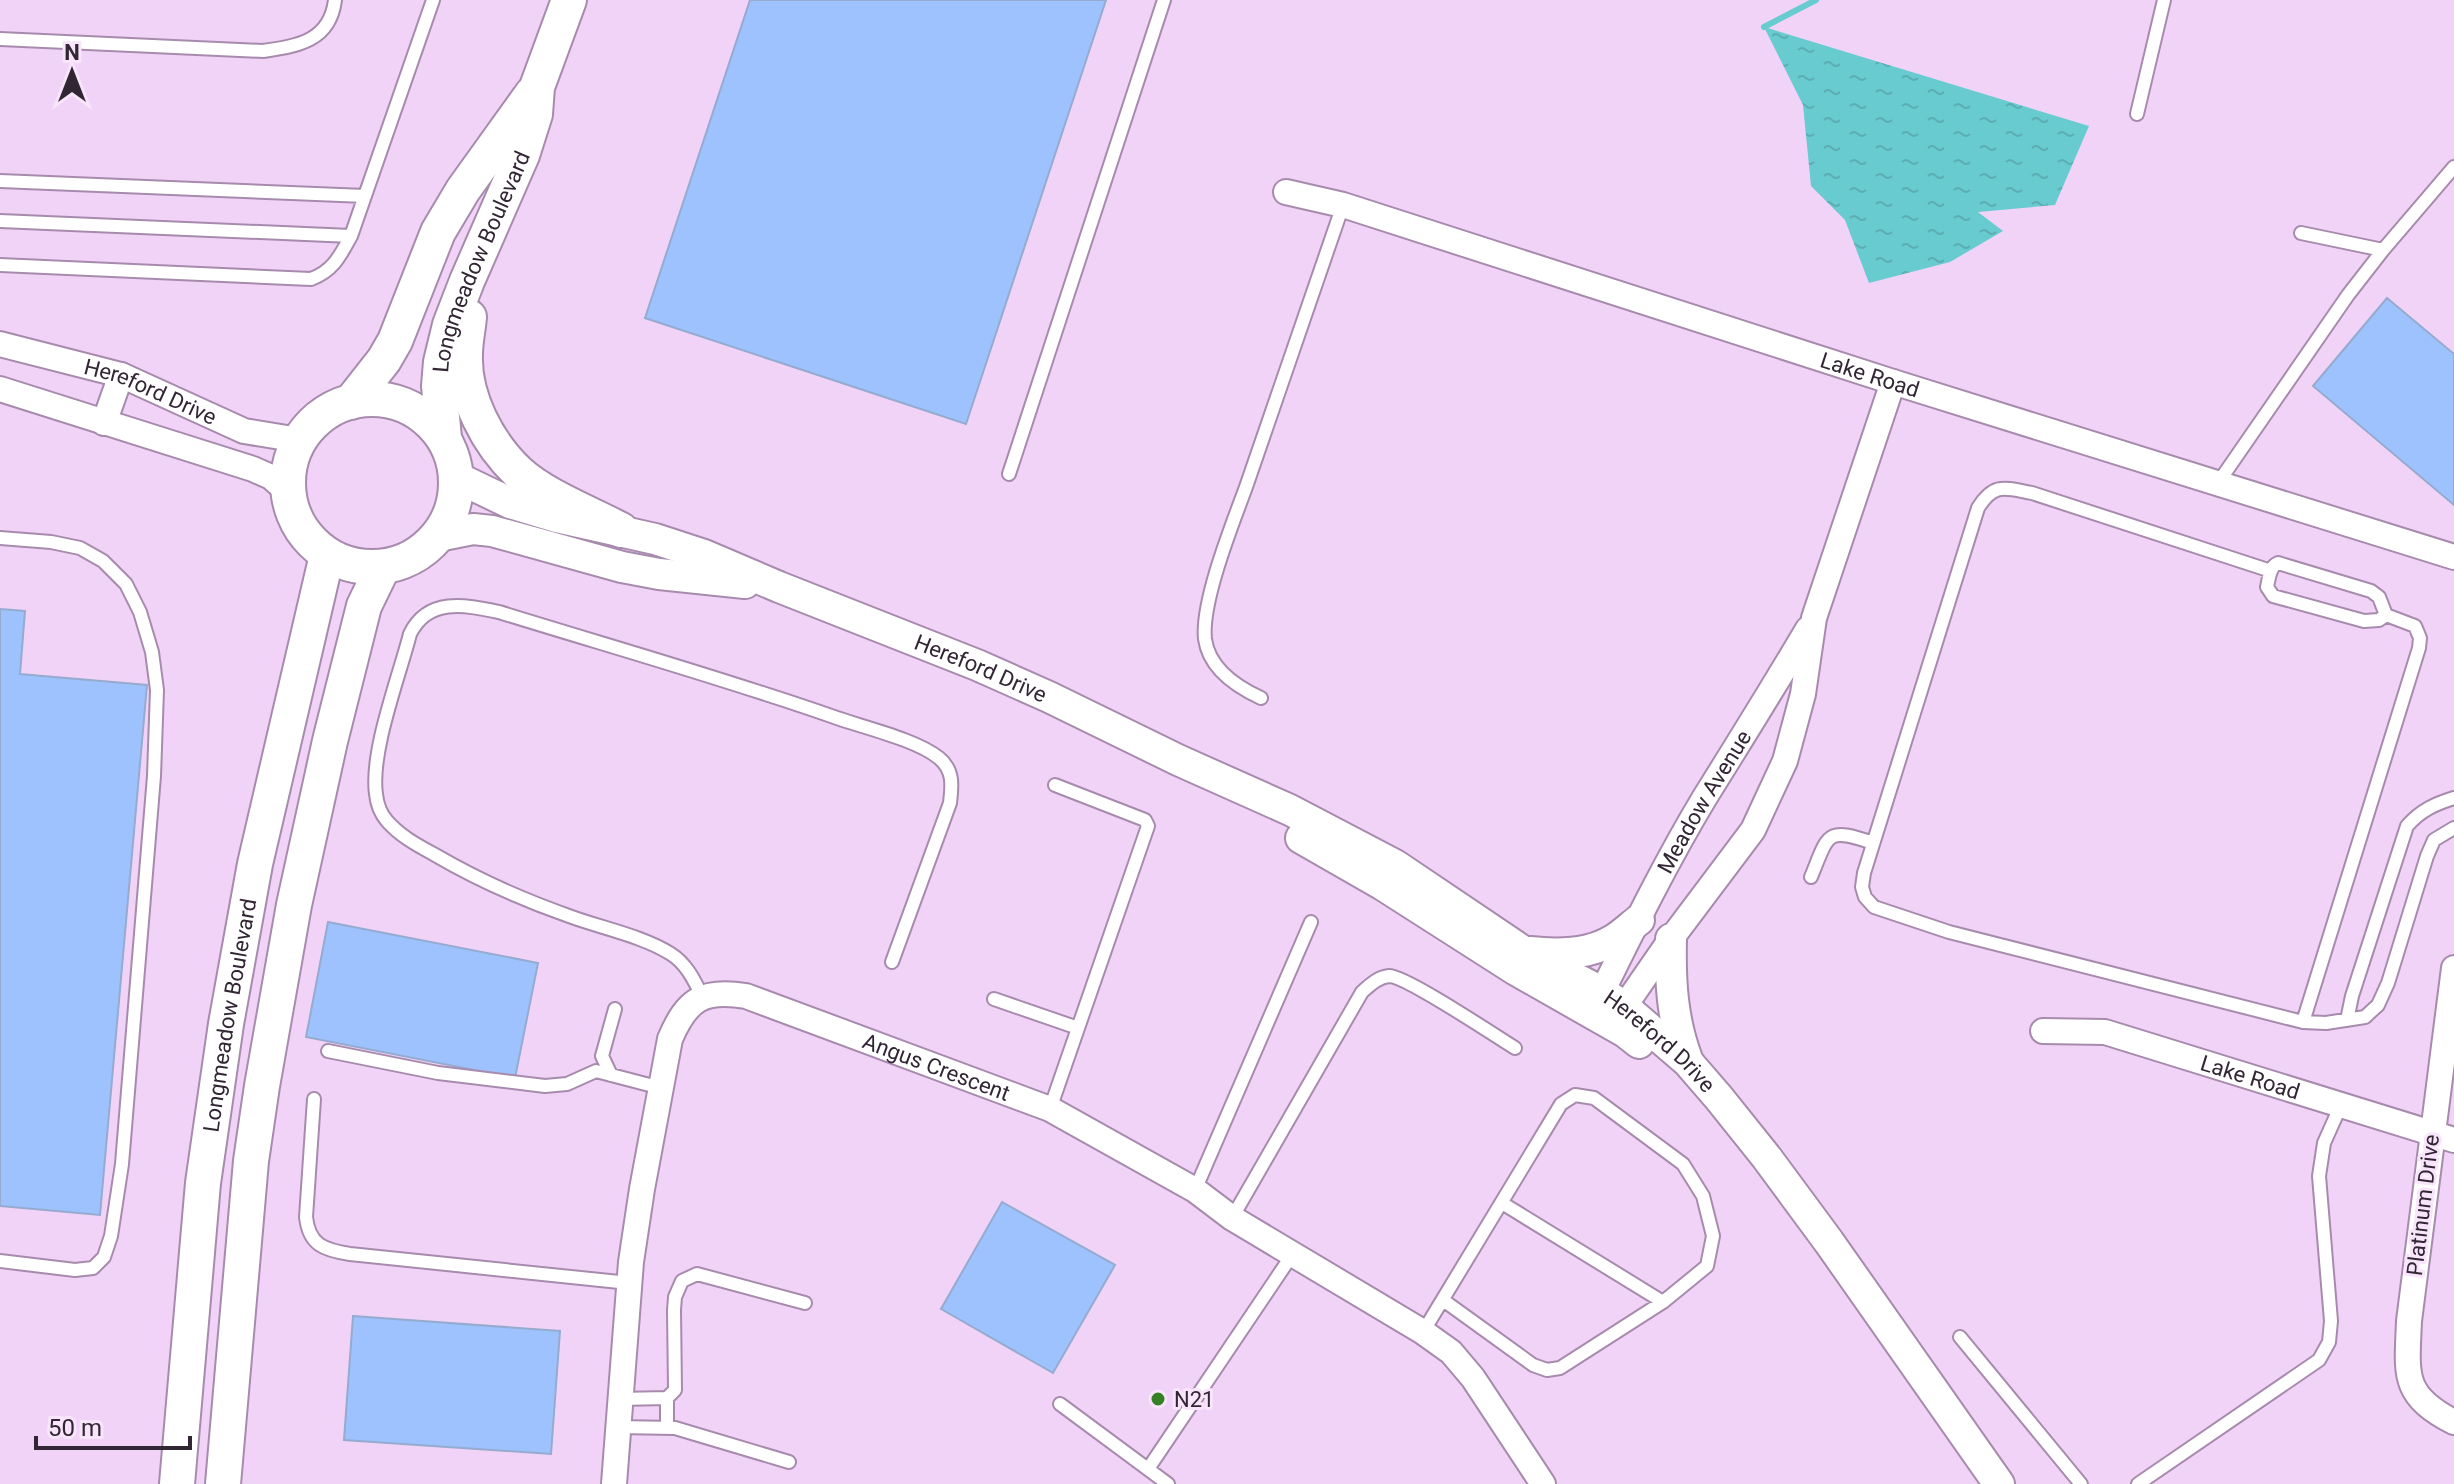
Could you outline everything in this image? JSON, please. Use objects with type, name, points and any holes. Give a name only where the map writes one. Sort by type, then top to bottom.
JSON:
[{"type":"main road","name":"Longmeadow Boulevard","points":[[444,438],[439,407],[441,362],[450,325],[522,155],[535,114],[537,87],[569,0]]},
{"type":"main road","name":"Longmeadow Boulevard","points":[[351,402],[395,341],[438,232],[499,137],[537,87]]},
{"type":"main road","points":[[490,231],[470,312],[465,356],[469,391],[479,415],[497,448],[521,474],[542,489],[621,530]]},
{"type":"main road","points":[[377,399],[403,405],[426,418],[444,438],[452,456],[456,498],[449,519],[438,536],[422,551],[403,562],[383,567],[347,564],[327,555],[310,540],[295,518],[288,492],[288,474],[299,440],[313,423],[330,410],[351,402],[377,399]]},
{"type":"main road","name":"Longmeadow Boulevard","points":[[177,1484],[203,1183],[226,1024],[255,864],[327,555]]},
{"type":"main road","name":"Longmeadow Boulevard","points":[[223,1484],[251,1161],[262,1086],[294,905],[330,741],[364,606],[383,567]]},
{"type":"street","name":"Lake Road","points":[[1286,192],[1343,205],[1893,382],[2454,557]]},
{"type":"street","name":"Hereford Drive","points":[[0,344],[121,375],[244,431],[299,440]]},
{"type":"street","points":[[104,423],[121,375]]},
{"type":"street","name":"Meadow Avenue","points":[[1608,1009],[1650,970],[1753,830],[1785,761],[1803,694],[1814,618],[1893,382]]},
{"type":"street","name":"Hereford Drive","points":[[0,389],[253,469],[271,477],[288,492]]},
{"type":"street","name":"Hereford Drive","points":[[456,477],[510,503],[557,517],[621,530],[704,555],[977,665],[1290,810],[1395,865],[1687,1061],[1794,1194],[1999,1484]]},
{"type":"street","name":"Hereford Drive","points":[[438,536],[473,529],[492,531],[622,567],[779,587]]},
{"type":"street","name":"Meadow Avenue","points":[[1608,1009],[1639,920],[1704,799],[1752,725],[1814,618]]},
{"type":"street","name":"Hereford Drive","points":[[1178,760],[1516,970],[1608,1009],[1682,1079],[1714,1116],[1825,1271],[1959,1448],[1977,1484]]},
{"type":"street","points":[[1524,952],[1554,955],[1594,949],[1613,941],[1639,920]]},
{"type":"street","points":[[1671,939],[1671,996],[1678,1036],[1687,1061]]},
{"type":"street","name":"Platinum Drive","points":[[2454,968],[2443,1137],[2409,1321],[2409,1374],[2415,1395],[2438,1414],[2454,1422]]},
{"type":"street","name":"Angus Crescent","points":[[703,998],[714,993],[746,996],[1050,1109],[1195,1190],[1232,1218],[1423,1332],[1451,1352],[1473,1378],[1543,1484]]},
{"type":"street","points":[[614,1484],[629,1283],[642,1189],[670,1039],[689,1006],[703,998]]},
{"type":"street","name":"Lake Road","points":[[2043,1031],[2105,1032],[2443,1137]]},
{"type":"lane","points":[[0,39],[263,51],[286,48],[320,34],[330,22],[335,0]]},
{"type":"lane","points":[[0,265],[311,279],[323,275],[333,267],[351,236],[433,0]]},
{"type":"lane","points":[[1009,474],[1164,0]]},
{"type":"lane","points":[[2137,114],[2164,0]]},
{"type":"lane","points":[[2218,483],[2348,295],[2454,167]]},
{"type":"lane","points":[[0,181],[365,196]]},
{"type":"lane","points":[[1261,698],[1242,689],[1213,661],[1205,643],[1205,621],[1237,512],[1343,205]]},
{"type":"lane","points":[[0,221],[351,236]]},
{"type":"lane","points":[[2301,233],[2383,250]]},
{"type":"lane","points":[[2271,571],[2032,493],[2000,488],[1987,494],[1978,508],[1873,843],[1862,887],[1865,897],[1874,907],[1949,932],[2303,1022],[2326,1023],[2365,1017],[2378,1005],[2388,983],[2427,856],[2434,840],[2454,828]]},
{"type":"lane","points":[[0,538],[80,548],[103,561],[126,584],[140,612],[152,652],[157,690],[154,776],[122,1164],[111,1236],[104,1257],[93,1268],[75,1270],[0,1261]]},
{"type":"lane","points":[[2303,1022],[2420,638],[2415,626],[2386,615],[2379,597],[2371,591],[2278,563],[2273,565],[2267,587],[2273,596],[2364,621],[2379,620],[2386,615]]},
{"type":"lane","points":[[703,998],[690,972],[674,955],[482,882],[404,837],[386,820],[375,791],[379,746],[410,634],[425,615],[453,606],[499,612],[793,702],[918,747],[942,760],[950,771],[950,803],[892,962]]},
{"type":"lane","points":[[1050,1109],[1148,826],[1145,820],[1055,785]]},
{"type":"lane","points":[[2347,1020],[2359,972],[2407,826],[2417,814],[2454,798]]},
{"type":"lane","points":[[1811,877],[1830,837],[1846,834],[1873,843]]},
{"type":"lane","points":[[1195,1190],[1311,922]]},
{"type":"lane","points":[[1232,1218],[1362,992],[1374,982],[1386,976],[1407,982],[1515,1048]]},
{"type":"lane","points":[[994,999],[1078,1028]]},
{"type":"lane","points":[[611,1075],[602,1056],[615,1009]]},
{"type":"lane","points":[[328,1051],[438,1073],[545,1086],[567,1084],[596,1071],[661,1088]]},
{"type":"lane","points":[[1423,1332],[1561,1104],[1575,1095],[1594,1098],[1683,1164],[1703,1196],[1713,1236],[1707,1266],[1663,1302],[1560,1368],[1547,1370],[1533,1365],[1443,1300]]},
{"type":"lane","points":[[314,1099],[306,1217],[311,1238],[319,1244],[332,1251],[350,1254],[629,1283]]},
{"type":"lane","points":[[2138,1484],[2319,1360],[2329,1342],[2331,1321],[2319,1176],[2324,1143],[2341,1105]]},
{"type":"lane","points":[[1502,1203],[1663,1302]]},
{"type":"lane","points":[[1148,1469],[1292,1255]]},
{"type":"lane","points":[[619,1399],[667,1398],[675,1390],[674,1310],[675,1297],[682,1281],[697,1274],[805,1303]]},
{"type":"lane","points":[[1960,1337],[2081,1484]]},
{"type":"lane","points":[[667,1398],[667,1427]]},
{"type":"lane","points":[[1060,1404],[1168,1484]]},
{"type":"lane","points":[[617,1427],[667,1427],[789,1462]]},
{"type":"water","points":[[1764,27],[2089,126],[2055,205],[1978,212],[2003,231],[1950,262],[1869,283],[1845,220],[1811,186],[1803,105]]},
{"type":"building","points":[[750,0],[1106,0],[966,424],[645,318]]},
{"type":"building","points":[[2387,298],[2454,354],[2454,505],[2313,386]]},
{"type":"building","points":[[0,609],[25,611],[20,674],[147,685],[100,1215],[0,1206]]},
{"type":"building","points":[[328,922],[538,963],[515,1078],[306,1037]]},
{"type":"building","points":[[1002,1202],[1115,1265],[1053,1373],[941,1309]]},
{"type":"building","points":[[353,1316],[560,1331],[551,1454],[344,1440]]},
{"type":"waterway","points":[[1764,27],[1816,0]]},
{"type":"place","name":"N21","points":[[1158,1399]]}]
